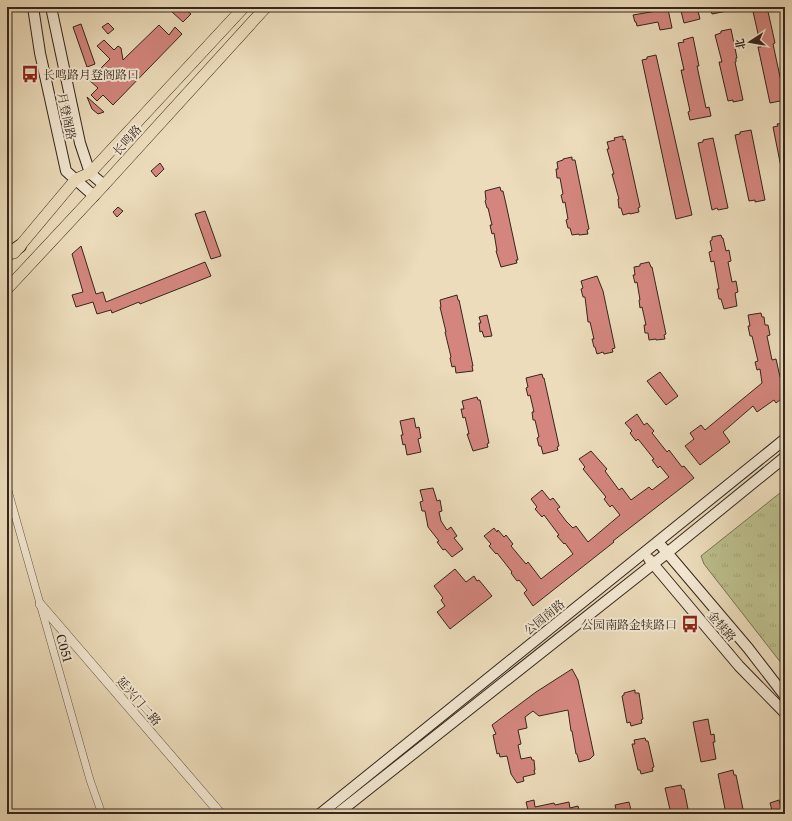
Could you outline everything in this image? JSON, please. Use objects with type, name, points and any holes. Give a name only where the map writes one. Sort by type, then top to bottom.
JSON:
[{"type":"highway","points":[[7,254],[20,246]]},
{"type":"main road","name":"月登阁路","points":[[33,7],[40,53],[66,171],[94,196]]},
{"type":"main road","name":"月登阁路","points":[[51,7],[80,143],[90,173]]},
{"type":"main road","name":"长鸣路","points":[[7,261],[76,180],[90,173],[244,7]]},
{"type":"main road","name":"长鸣路","points":[[7,289],[266,7]]},
{"type":"main road","points":[[90,173],[104,185]]},
{"type":"main road","name":"公园南路","points":[[320,814],[785,439]]},
{"type":"main road","points":[[337,814],[653,565],[785,457]]},
{"type":"main road","name":"金犊路","points":[[658,542],[748,648],[785,696]]},
{"type":"main road","name":"金犊路","points":[[644,553],[739,666],[785,713]]},
{"type":"street","name":"C051","points":[[7,488],[90,780],[102,814]]},
{"type":"street","name":"延兴门二路","points":[[40,604],[220,814]]},
{"type":"green space","points":[[785,489],[785,668],[704,564],[701,556]]},
{"type":"building","points":[[175,7],[179,7],[183,11],[185,9],[191,14],[183,22],[171,11]]},
{"type":"building","points":[[680,7],[697,7],[700,19],[684,23]]},
{"type":"building","points":[[710,7],[732,7],[732,10],[712,14]]},
{"type":"building","points":[[752,7],[767,7],[785,100],[770,103],[758,47],[761,47]]},
{"type":"building","points":[[668,9],[672,28],[660,30],[658,22],[637,26],[633,15]]},
{"type":"building","points":[[108,23],[114,29],[108,34],[102,27]]},
{"type":"building","points":[[81,24],[95,64],[87,67],[73,27]]},
{"type":"building","points":[[159,25],[169,35],[175,27],[182,34],[113,105],[103,95],[97,101],[91,95],[98,88],[89,80],[110,59],[97,46],[104,40],[114,50],[118,46],[121,48],[123,60]]},
{"type":"building","points":[[731,29],[737,58],[735,62],[743,100],[733,102],[733,100],[728,101],[719,62],[722,62],[715,35],[721,33],[721,31]]},
{"type":"building","points":[[693,37],[699,66],[697,66],[706,108],[709,107],[711,116],[690,120],[688,112],[690,111],[681,70],[684,70],[678,43],[684,42],[683,40]]},
{"type":"building","points":[[656,55],[692,215],[676,219],[642,60]]},
{"type":"building","points":[[87,97],[104,112],[98,114],[92,109]]},
{"type":"building","points":[[785,123],[785,171],[782,172],[773,127],[778,126],[777,124]]},
{"type":"building","points":[[751,130],[765,200],[755,202],[755,200],[749,201],[735,135],[740,134],[740,132]]},
{"type":"building","points":[[623,136],[623,140],[625,139],[640,207],[638,208],[639,212],[623,215],[621,208],[619,208],[619,199],[612,174],[614,174],[607,149],[609,149],[607,142],[615,140],[614,138]]},
{"type":"building","points":[[713,138],[728,208],[718,210],[717,208],[712,210],[698,143],[703,142],[703,140]]},
{"type":"building","points":[[572,157],[572,160],[575,160],[589,229],[587,230],[588,234],[572,235],[570,228],[568,228],[565,202],[563,203],[561,195],[563,194],[560,178],[557,178],[557,162]]},
{"type":"building","points":[[160,163],[164,169],[156,177],[151,171]]},
{"type":"building","points":[[500,187],[501,191],[503,191],[518,260],[516,260],[517,263],[501,267],[496,251],[494,233],[492,234],[490,225],[492,225],[488,208],[485,201],[485,191]]},
{"type":"building","points":[[118,207],[123,211],[117,217],[113,212]]},
{"type":"building","points":[[205,211],[221,256],[211,259],[195,214]]},
{"type":"building","points":[[721,235],[726,251],[729,250],[731,261],[728,262],[732,282],[736,281],[738,292],[735,293],[737,306],[724,309],[721,299],[719,299],[717,289],[719,289],[714,261],[711,262],[709,252],[712,251],[710,241],[712,240],[712,237]]},
{"type":"building","points":[[81,246],[96,294],[103,292],[106,302],[205,262],[211,276],[140,304],[139,302],[112,313],[111,310],[97,314],[93,302],[76,307],[72,295],[83,292],[72,254]]},
{"type":"building","points":[[649,262],[652,267],[666,334],[664,335],[665,339],[649,340],[648,333],[645,333],[644,325],[646,325],[642,307],[640,308],[637,282],[635,283],[633,275],[635,275],[634,267]]},
{"type":"building","points":[[597,276],[603,291],[615,348],[612,349],[613,352],[604,354],[603,352],[597,354],[594,347],[592,339],[594,339],[590,322],[588,322],[585,297],[583,297],[581,289],[583,288],[581,281]]},
{"type":"building","points":[[457,295],[473,371],[456,373],[455,366],[452,367],[450,358],[440,300]]},
{"type":"building","points":[[761,313],[762,317],[764,317],[765,325],[768,325],[770,335],[767,336],[772,360],[776,359],[780,377],[785,373],[785,396],[776,403],[774,400],[757,412],[753,406],[723,432],[730,442],[700,465],[685,446],[694,439],[690,433],[701,425],[705,430],[762,383],[760,369],[757,370],[755,362],[758,361],[748,326],[750,326],[748,315]]},
{"type":"building","points":[[487,315],[492,336],[484,337],[482,331],[480,332],[479,323],[481,323],[479,317]]},
{"type":"building","points":[[660,372],[678,396],[666,405],[647,381]]},
{"type":"building","points":[[542,374],[559,446],[557,447],[558,450],[543,454],[537,438],[539,437],[535,420],[533,420],[532,412],[534,412],[530,395],[528,396],[526,388],[528,387],[526,378]]},
{"type":"building","points":[[477,397],[478,400],[480,400],[489,443],[487,444],[488,447],[473,451],[467,434],[469,434],[465,417],[463,418],[461,409],[464,409],[462,401]]},
{"type":"building","points":[[637,414],[644,425],[647,423],[654,431],[652,433],[667,452],[669,450],[682,467],[684,466],[694,478],[533,606],[524,593],[527,590],[519,580],[517,581],[497,553],[496,554],[489,546],[491,544],[484,536],[494,528],[504,537],[506,535],[513,544],[511,546],[526,564],[528,562],[541,579],[573,554],[565,543],[564,544],[557,536],[559,535],[544,515],[542,517],[535,509],[537,507],[531,499],[542,490],[550,500],[553,498],[560,507],[557,509],[566,521],[573,528],[576,526],[588,542],[620,515],[612,505],[610,507],[604,499],[606,497],[583,469],[585,467],[579,459],[591,451],[607,469],[605,471],[619,490],[622,488],[631,500],[649,487],[652,490],[669,477],[660,466],[658,468],[652,460],[654,459],[638,439],[636,441],[630,433],[632,431],[625,423]]},
{"type":"building","points":[[414,418],[416,428],[419,427],[421,438],[418,439],[421,452],[407,455],[405,444],[403,445],[401,435],[403,435],[400,421]]},
{"type":"building","points":[[433,488],[437,501],[440,500],[442,511],[439,512],[441,521],[447,530],[451,527],[457,536],[454,538],[463,549],[452,557],[445,549],[443,550],[437,542],[439,541],[428,527],[425,511],[422,511],[420,502],[423,501],[420,490]]},
{"type":"building","points":[[455,569],[466,582],[474,576],[492,596],[450,629],[437,612],[445,606],[441,600],[443,598],[434,586]]},
{"type":"building","points":[[572,669],[578,680],[594,755],[590,759],[579,762],[571,731],[568,710],[539,716],[533,711],[525,717],[527,728],[518,730],[521,744],[518,745],[521,759],[531,757],[532,760],[534,760],[535,774],[523,777],[524,781],[517,783],[511,774],[507,756],[500,757],[499,753],[497,754],[493,735],[496,734],[492,725],[536,692]]},
{"type":"building","points":[[635,690],[635,693],[639,693],[643,719],[641,720],[642,723],[631,726],[630,722],[627,723],[622,696],[624,693]]},
{"type":"building","points":[[708,719],[711,735],[714,734],[715,742],[713,742],[716,759],[701,762],[693,722]]},
{"type":"building","points":[[645,738],[646,741],[648,741],[654,767],[652,768],[653,771],[641,774],[640,770],[638,770],[632,744],[635,744],[634,740]]},
{"type":"building","points":[[733,770],[734,775],[736,775],[744,814],[726,814],[718,774]]},
{"type":"building","points":[[681,785],[682,789],[684,789],[689,814],[671,814],[665,788]]},
{"type":"building","points":[[534,800],[535,807],[569,802],[570,808],[578,806],[580,813],[529,814],[526,802]]},
{"type":"building","points":[[779,800],[783,814],[773,814],[770,803]]},
{"type":"building","points":[[629,802],[632,814],[617,814],[615,805]]},
{"type":"place","name":"长鸣路月登阁路口","points":[[30,74]]},
{"type":"place","name":"公园南路金犊路口","points":[[690,624]]}]
